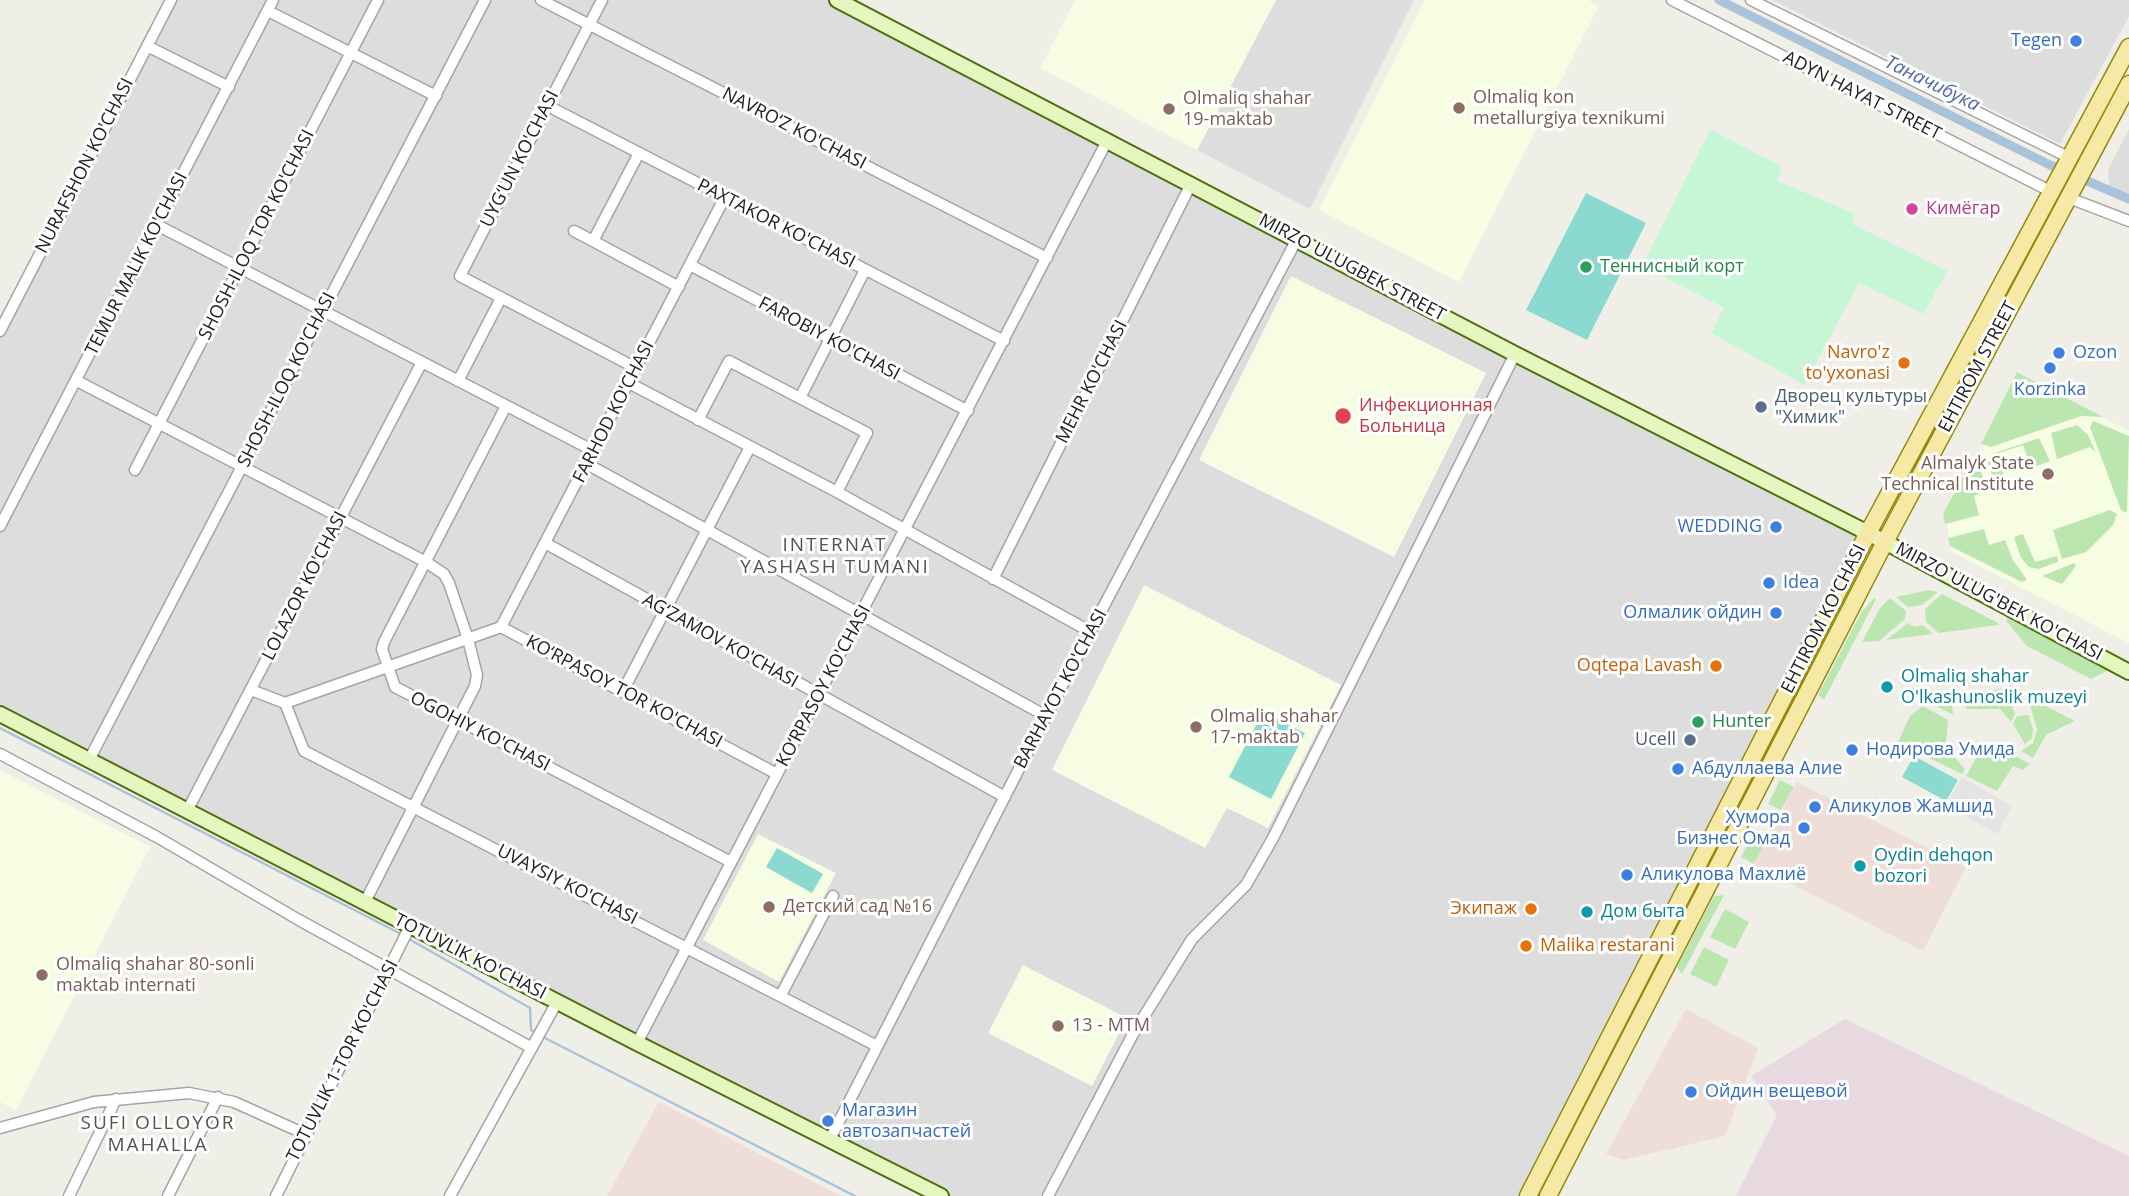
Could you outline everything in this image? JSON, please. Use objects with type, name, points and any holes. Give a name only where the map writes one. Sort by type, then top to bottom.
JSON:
[{"type":"main road","name":"MIRZO ULUGBEK STREET","points":[[836,0],[1516,354],[1868,533]]},
{"type":"main road","name":"EHTIROM KO'CHASI","points":[[1528,1196],[1868,533],[2129,47]]},
{"type":"main road","points":[[2070,195],[2129,85]]},
{"type":"main road","name":"EHTIROM STREET","points":[[1885,541],[2070,195]]},
{"type":"main road","name":"MIRZO ULUG'BEK KO'CHASI","points":[[1868,533],[2129,672]]},
{"type":"main road","name":"EHTIROM KO'CHASI","points":[[1548,1196],[1885,541]]},
{"type":"main road","name":"TOTUVLIK KO'CHASI","points":[[0,714],[365,902],[409,929],[942,1196]]},
{"type":"street","name":"NURAFSHON KO'CHASI","points":[[0,331],[171,0]]},
{"type":"street","name":"TEMUR MALIK KO'CHASI","points":[[0,526],[273,0]]},
{"type":"street","name":"SHOSH-ILOQ TOR KO'CHASI","points":[[135,470],[378,0]]},
{"type":"street","name":"SHOSH-ILOQ KO'CHASI","points":[[89,760],[485,0]]},
{"type":"street","name":"NAVRO‘Z KO'CHASI","points":[[541,0],[1047,258]]},
{"type":"street","name":"UYG‘UN KO'CHASI","points":[[602,0],[460,276],[636,368]]},
{"type":"street","name":"ADYN HAYAT STREET","points":[[1672,0],[2052,192]]},
{"type":"street","name":"ADYN HAYAT STREET","points":[[1751,0],[2070,158]]},
{"type":"street","points":[[268,11],[436,96]]},
{"type":"street","points":[[147,46],[229,87]]},
{"type":"street","name":"PAXTAKOR KO'CHASI","points":[[548,106],[1004,341]]},
{"type":"street","name":"KO‘RPASOY KO'CHASI","points":[[637,1043],[1107,141]]},
{"type":"street","points":[[593,241],[639,153]]},
{"type":"street","name":"MEHR KO'CHASI","points":[[993,579],[1191,184]]},
{"type":"street","points":[[2070,195],[2129,221]]},
{"type":"street","name":"FARHOD KO'CHASI","points":[[501,627],[547,544],[725,197]]},
{"type":"street","points":[[158,225],[594,451]]},
{"type":"street","points":[[574,231],[678,287]]},
{"type":"street","name":"BARHAYOT KO'CHASI","points":[[829,1141],[875,1045],[1297,239]]},
{"type":"street","name":"FAROBIY KO'CHASI","points":[[690,265],[968,411]]},
{"type":"street","points":[[800,398],[865,270]]},
{"type":"street","points":[[458,381],[501,298]]},
{"type":"street","points":[[1048,1196],[1133,1034],[1192,939],[1246,884],[1273,838],[1516,354]]},
{"type":"street","points":[[698,420],[729,361],[867,433],[837,492]]},
{"type":"street","name":"LOLAZOR KO'CHASI","points":[[187,811],[422,362]]},
{"type":"street","points":[[77,381],[425,562],[444,574],[449,583],[477,675],[459,720],[365,902]]},
{"type":"street","points":[[629,383],[837,492],[1091,632]]},
{"type":"street","points":[[388,667],[382,649],[384,642],[506,406]]},
{"type":"street","points":[[623,691],[750,447]]},
{"type":"street","points":[[587,464],[1046,716]]},
{"type":"street","name":"AG‘ZAMOV KO'CHASI","points":[[547,544],[1005,797]]},
{"type":"street","points":[[251,690],[285,703],[501,627]]},
{"type":"street","name":"KO‘RPASOY TOR KO'CHASI","points":[[501,627],[777,774]]},
{"type":"street","name":"OGOHIY KO'CHASI","points":[[388,667],[395,687],[731,862]]},
{"type":"street","name":"UVAYSIY KO'CHASI","points":[[285,703],[303,751],[688,946],[875,1045]]},
{"type":"street","points":[[0,754],[157,837],[389,969],[534,1045]]},
{"type":"street","points":[[781,995],[833,896]]},
{"type":"street","name":"TOTUVLIK 1-TOR KO'CHASI","points":[[275,1196],[409,929]]},
{"type":"street","points":[[450,1196],[557,1002]]},
{"type":"street","points":[[0,1128],[94,1102],[164,1094],[218,1097],[305,1134]]},
{"type":"street","points":[[168,1196],[218,1097]]},
{"type":"street","points":[[69,1196],[116,1099]]},
{"type":"shaded area","name":"INTERNAT YASHASH TUMANI","points":[[171,0],[837,0],[1868,533],[1528,1196],[941,1196],[0,714],[0,331]]},
{"type":"shaded area","name":"Olmaliq shahar 19-maktab","points":[[1075,0],[1276,0],[1197,150],[1040,68]]},
{"type":"shaded area","points":[[1276,0],[1414,0],[1310,209],[1197,150]]},
{"type":"shaded area","name":"Olmaliq kon metallurgiya texnikumi","points":[[1425,0],[1588,0],[1599,6],[1459,282],[1319,210]]},
{"type":"shaded area","points":[[1772,0],[2129,0],[2129,16],[2060,144]]},
{"type":"shaded area","points":[[1710,129],[1781,166],[1778,181],[1855,214],[1852,224],[1947,271],[1924,314],[1859,283],[1804,385],[1711,333],[1724,308],[1642,266]]},
{"type":"shaded area","points":[[2129,129],[2129,200],[2110,191],[2108,170]]},
{"type":"shaded area","name":"Теннисный корт","points":[[1586,193],[1646,223],[1587,340],[1526,310]]},
{"type":"shaded area","name":"Инфекционная Больница","points":[[1291,276],[1486,373],[1394,557],[1199,460]]},
{"type":"shaded area","name":"Almalyk State Technical Institute","points":[[2019,376],[2129,431],[2129,643],[1952,552],[1945,516]]},
{"type":"shaded area","name":"Olmaliq shahar 17-maktab","points":[[1144,585],[1341,685],[1268,828],[1227,808],[1205,848],[1052,770]]},
{"type":"shaded area","points":[[1263,712],[1305,733],[1271,799],[1229,777]]},
{"type":"shaded area","points":[[1914,756],[1958,780],[1946,801],[1902,777]]},
{"type":"shaded area","name":"Olmaliq shahar 80-sonli maktab internati","points":[[0,770],[150,847],[16,1110],[0,1102]]},
{"type":"shaded area","points":[[1962,777],[2012,806],[1997,834],[1946,805]]},
{"type":"shaded area","name":"Oydin dehqon bozori","points":[[1797,782],[1966,867],[1923,951],[1754,865]]},
{"type":"shaded area","name":"Детский сад №16","points":[[758,834],[836,873],[779,982],[703,940]]},
{"type":"shaded area","points":[[777,848],[823,874],[812,893],[766,867]]},
{"type":"shaded area","name":"13 - MTM","points":[[1023,965],[1127,1018],[1092,1086],[988,1033]]},
{"type":"shaded area","name":"Ойдин вещевой","points":[[1686,1009],[1758,1048],[1725,1136],[1624,1160],[1606,1154]]},
{"type":"shaded area","points":[[1845,1019],[2129,1156],[2129,1196],[1736,1196],[1777,1115],[1751,1076]]},
{"type":"shaded area","points":[[659,1102],[841,1196],[607,1196]]},
{"type":"green space","points":[[2017,372],[2103,417],[2081,416],[1991,447],[1981,444]]},
{"type":"green space","points":[[2093,421],[2129,436],[2127,513],[2121,510],[2090,427]]},
{"type":"green space","points":[[2077,425],[2088,435],[2096,453],[2090,447],[2057,459],[2051,433]]},
{"type":"green space","points":[[2039,438],[2050,461],[2031,468],[2023,445],[1999,453],[2004,477],[1998,478],[2000,486],[1996,487],[1988,463],[1992,454]]},
{"type":"green space","points":[[1974,456],[1988,489],[1974,496],[1979,515],[1945,524],[1943,514]]},
{"type":"green space","points":[[2110,510],[2117,514],[2113,525],[2086,552],[2062,559],[2053,530]]},
{"type":"green space","points":[[1984,529],[1989,545],[2005,540],[2013,560],[2027,580],[2022,582],[1950,546],[1948,538]]},
{"type":"green space","points":[[2023,534],[2035,562],[2057,556],[2058,562],[2038,569],[2029,567],[2021,558],[2014,537]]},
{"type":"green space","points":[[2074,563],[2076,566],[2062,584],[2042,576]]},
{"type":"green space","points":[[1929,590],[1938,592],[1922,605],[1908,607],[1896,597]]},
{"type":"green space","points":[[1942,594],[1998,625],[1939,633],[1926,622],[1925,609]]},
{"type":"green space","points":[[1890,598],[1906,611],[1905,619],[1879,641],[1862,642],[1880,608]]},
{"type":"green space","points":[[1876,599],[1824,700],[1818,695],[1861,613]]},
{"type":"green space","points":[[2006,614],[2111,669],[2091,679],[2027,646],[2007,622]]},
{"type":"green space","points":[[1908,623],[1914,627],[1923,625],[1933,634],[1886,640]]},
{"type":"green space","points":[[2007,688],[2014,691],[2014,700],[1958,699],[1952,704],[1953,715],[1926,700]]},
{"type":"green space","points":[[2028,697],[2075,721],[2046,735],[2033,758],[2021,751],[2033,743],[2037,730]]},
{"type":"green space","points":[[1966,703],[2011,703],[2015,714],[2011,722],[2000,709],[1966,709]]},
{"type":"green space","points":[[1923,706],[1948,720],[1946,745],[1923,753],[1898,742],[1910,716]]},
{"type":"green space","points":[[2028,715],[2033,729],[2032,738],[2025,744],[2013,724],[2017,716]]},
{"type":"green space","points":[[1995,745],[2030,764],[2023,770],[2013,766],[1997,791],[1966,776],[1980,751],[1993,749]]},
{"type":"green space","points":[[1947,748],[1965,769],[1962,774],[1925,756]]},
{"type":"green space","points":[[1780,780],[1794,787],[1781,810],[1768,804]]},
{"type":"green space","points":[[1753,833],[1767,840],[1754,864],[1741,857]]},
{"type":"green space","points":[[1724,895],[1682,974],[1677,967],[1714,896]]},
{"type":"green space","points":[[1725,909],[1749,922],[1735,949],[1710,937]]},
{"type":"green space","points":[[1704,947],[1729,960],[1716,987],[1690,974]]},
{"type":"waterway","name":"Таначибука","points":[[1719,0],[2050,165],[2129,199]]},
{"type":"waterway","points":[[0,728],[403,935]]},
{"type":"waterway","points":[[409,939],[530,1008],[531,1030],[537,1033]]},
{"type":"waterway","points":[[543,1037],[855,1196]]},
{"type":"place","name":"Tegen","points":[[2076,41]]},
{"type":"place","name":"Olmaliq kon metallurgiya texnikumi","points":[[1459,108]]},
{"type":"place","name":"Olmaliq shahar 19-maktab","points":[[1169,109]]},
{"type":"place","name":"Кимёгар","points":[[1912,209]]},
{"type":"place","name":"Теннисный корт","points":[[1586,267]]},
{"type":"place","name":"Ozon","points":[[2059,353]]},
{"type":"place","name":"Navro'z to'yxonasi","points":[[1904,363]]},
{"type":"place","name":"Korzinka","points":[[2050,368]]},
{"type":"place","name":"Дворец культуры \"Химик\"","points":[[1761,407]]},
{"type":"place","name":"Инфекционная Больница","points":[[1343,416]]},
{"type":"place","name":"Almalyk State Technical Institute","points":[[2048,474]]},
{"type":"place","name":"WEDDING","points":[[1776,527]]},
{"type":"place","name":"Idea","points":[[1769,583]]},
{"type":"place","name":"Олмалик ойдин","points":[[1776,613]]},
{"type":"place","name":"Oqtepa Lavash","points":[[1716,666]]},
{"type":"place","name":"Olmaliq shahar O'lkashunoslik muzeyi","points":[[1887,687]]},
{"type":"place","name":"Hunter","points":[[1698,722]]},
{"type":"place","name":"Olmaliq shahar 17-maktab","points":[[1196,727]]},
{"type":"place","name":"Ucell","points":[[1690,740]]},
{"type":"place","name":"Нодирова Умида","points":[[1852,750]]},
{"type":"place","name":"Абдуллаева Алие","points":[[1678,769]]},
{"type":"place","name":"Аликулов Жамшид","points":[[1815,807]]},
{"type":"place","name":"Хумора Бизнес Омад","points":[[1804,828]]},
{"type":"place","name":"Oydin dehqon bozori","points":[[1860,866]]},
{"type":"place","name":"Аликулова Махлиё","points":[[1627,875]]},
{"type":"place","name":"Детский сад №16","points":[[769,907]]},
{"type":"place","name":"Экипаж","points":[[1531,909]]},
{"type":"place","name":"Дом быта","points":[[1587,912]]},
{"type":"place","name":"Malika restarani","points":[[1526,946]]},
{"type":"place","name":"Olmaliq shahar 80-sonli maktab internati","points":[[42,975]]},
{"type":"place","name":"13 - MTM","points":[[1058,1026]]},
{"type":"place","name":"Ойдин вещевой","points":[[1691,1092]]},
{"type":"place","name":"Магазин автозапчастей","points":[[828,1121]]},
{"type":"district","name":"INTERNAT YASHASH TUMANI","points":[[835,557]]},
{"type":"district","name":"SUFI OLLOYOR MAHALLA","points":[[158,1135]]}]
